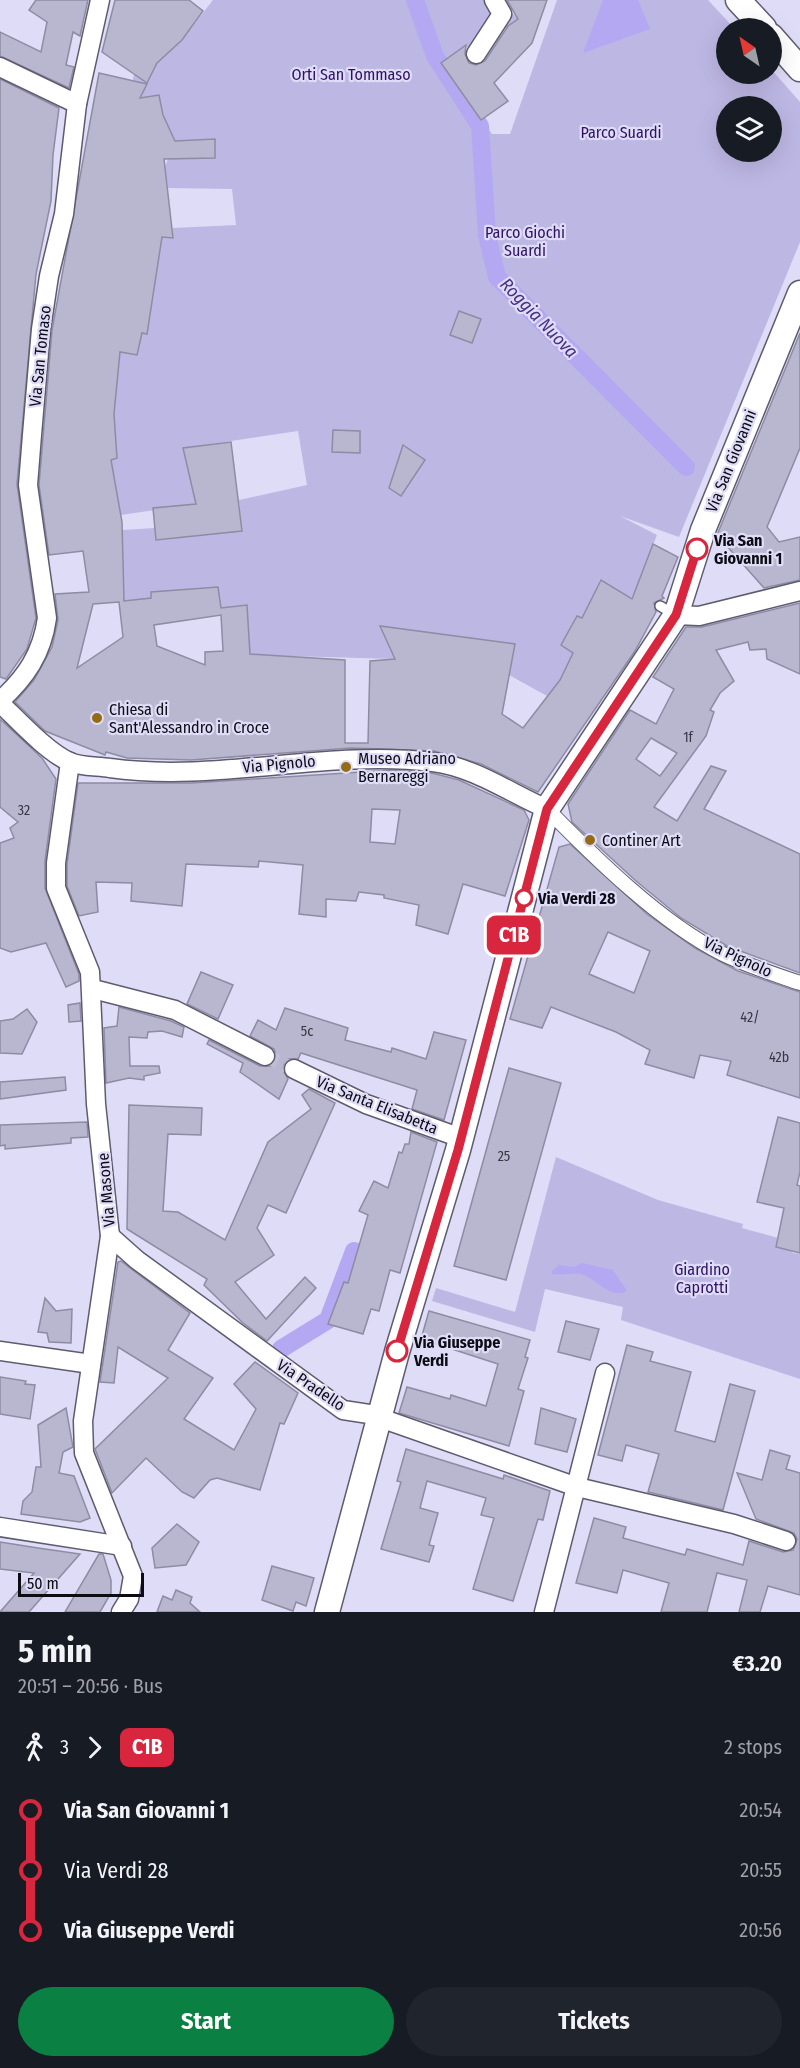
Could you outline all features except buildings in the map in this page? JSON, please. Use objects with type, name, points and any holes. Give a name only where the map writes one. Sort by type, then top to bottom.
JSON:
[{"type":"street","name":"Via San Tomaso","points":[[0,702],[32,666],[40,651],[47,618],[28,485],[41,329],[49,276],[64,214],[77,105],[100,0]]},
{"type":"street","points":[[476,54],[502,14],[494,0]]},
{"type":"street","points":[[738,0],[755,18]]},
{"type":"street","points":[[782,49],[800,69]]},
{"type":"street","points":[[0,67],[77,105]]},
{"type":"street","name":"Via San Giovanni","points":[[547,809],[668,610],[800,293]]},
{"type":"street","points":[[668,610],[699,616],[800,591]]},
{"type":"street","name":"Via Pignolo","points":[[0,702],[36,737],[70,762],[155,772],[332,759],[391,758],[436,762],[485,779],[547,809],[618,878],[673,921],[722,953],[800,983]]},
{"type":"street","name":"Via Masone","points":[[70,762],[56,863],[56,888],[90,972],[93,989],[96,1104],[110,1236],[84,1421],[84,1453],[133,1576],[129,1599],[121,1612]]},
{"type":"street","points":[[327,1612],[397,1352],[461,1138],[547,809]]},
{"type":"street","points":[[93,989],[175,1010],[266,1056]]},
{"type":"street","name":"Via Santa Elisabetta","points":[[294,1069],[366,1104],[461,1138]]},
{"type":"street","name":"Via Pradello","points":[[110,1236],[137,1260],[344,1410],[381,1418],[577,1487],[734,1524],[793,1543]]},
{"type":"street","points":[[0,1351],[91,1364]]},
{"type":"street","points":[[544,1612],[605,1373]]},
{"type":"street","points":[[0,1527],[122,1546]]},
{"type":"green space","points":[[213,0],[500,0],[518,19],[499,32],[500,38],[477,62],[466,45],[442,63],[492,134],[510,134],[557,0],[708,0],[725,18],[716,18],[716,84],[782,84],[782,82],[800,102],[800,242],[679,537],[620,516],[657,535],[638,583],[640,584],[631,598],[600,580],[585,619],[576,616],[562,645],[573,653],[560,680],[547,696],[509,675],[515,644],[381,626],[395,659],[250,655],[247,606],[221,608],[217,587],[151,592],[151,598],[124,601],[122,530],[155,528],[156,540],[242,531],[239,500],[307,485],[298,431],[184,448],[196,504],[121,515],[111,460],[117,458],[114,414],[119,352],[137,355],[142,333],[147,333],[162,237],[173,238],[173,228],[236,225],[232,189],[168,188],[165,167],[168,159],[215,158],[215,139],[175,141],[163,115],[159,95],[128,100],[135,70],[150,77],[157,63],[182,40]]},
{"type":"green space","name":"Giardino Caprotti","points":[[556,1157],[658,1200],[743,1224],[742,1228],[778,1238],[793,1253],[800,1254],[800,1379],[621,1320],[623,1307],[545,1289],[535,1332],[432,1301],[436,1288],[515,1312]]},
{"type":"shaded area","points":[[603,0],[638,0],[650,29],[583,53]]},
{"type":"shaded area","points":[[582,1263],[613,1270],[627,1291],[615,1293],[609,1291],[581,1274],[552,1274],[552,1271],[559,1265],[574,1267]]},
{"type":"waterway","name":"Roggia Nuova","points":[[415,0],[435,56],[480,126],[487,235],[497,277],[686,467]]},
{"type":"waterway","name":"Roggia Nuova","points":[[281,1349],[328,1320],[354,1251]]},
{"type":"tunnel","points":[[265,1056],[294,1069]]},
{"type":"bus line","name":"C1B","points":[[397,1351],[458,1150],[547,809],[554,795],[628,690],[676,615],[697,549]]},
{"type":"place","name":"Via San Giovanni 1","points":[[697,549]]},
{"type":"place","name":"Chiesa di Sant'Alessandro in Croce","points":[[97,718]]},
{"type":"place","name":"Museo Adriano Bernareggi","points":[[346,767]]},
{"type":"place","name":"Continer Art","points":[[590,840]]},
{"type":"place","name":"Via Verdi 28","points":[[524,898]]},
{"type":"place","name":"Via Giuseppe Verdi","points":[[397,1351]]},
{"type":"park label","name":"Orti San Tommaso","points":[[351,74]]},
{"type":"park label","name":"Parco Suardi","points":[[621,132]]},
{"type":"park label","name":"Parco Giochi Suardi","points":[[525,241]]}]
